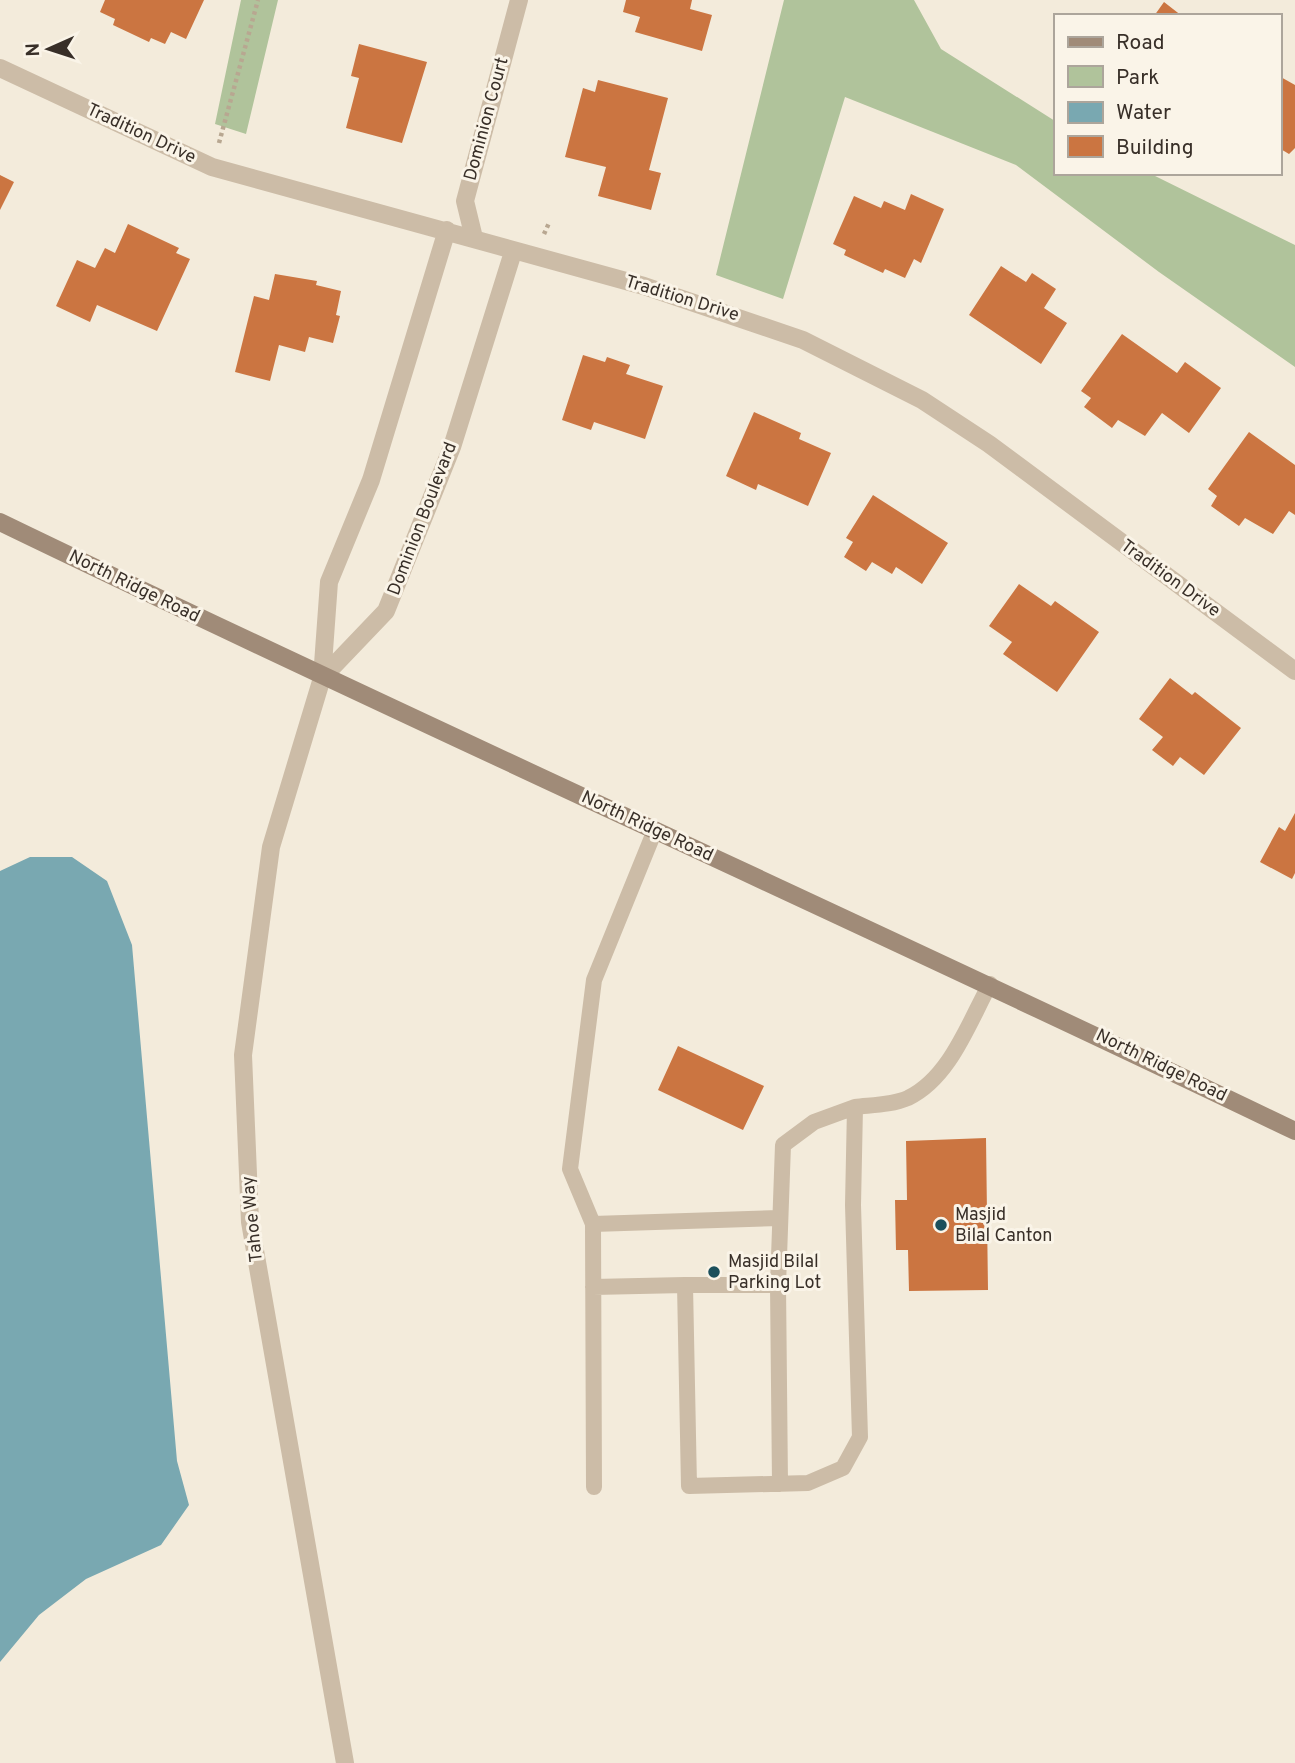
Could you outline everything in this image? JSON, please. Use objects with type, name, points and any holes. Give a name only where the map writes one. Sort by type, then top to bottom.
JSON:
[{"type":"street","name":"Dominion Court","points":[[474,238],[465,201],[519,0]]},
{"type":"street","name":"Tradition Drive","points":[[0,68],[212,167],[644,286],[726,311],[803,340],[922,400],[989,444],[1295,671]]},
{"type":"street","points":[[322,678],[329,582],[371,480],[447,230]]},
{"type":"street","name":"Dominion Boulevard","points":[[322,678],[387,611],[452,447],[513,251]]},
{"type":"street","name":"North Ridge Road","points":[[0,522],[322,678],[990,984],[1295,1131]]},
{"type":"street","name":"Tahoe Way","points":[[322,678],[271,847],[243,1055],[250,1222],[345,1763]]},
{"type":"lane","points":[[594,1487],[593,1224],[570,1169],[594,980],[655,830]]},
{"type":"lane","points":[[780,1484],[778,1285],[783,1145],[809,1116],[907,1099],[924,1089],[944,1068],[990,984]]},
{"type":"lane","points":[[685,1285],[689,1486],[808,1483],[843,1468],[860,1437],[853,1205],[855,1107]]},
{"type":"lane","points":[[593,1224],[779,1218]]},
{"type":"lane","points":[[593,1287],[778,1285]]},
{"type":"path","points":[[212,167],[258,0]]},
{"type":"green space","points":[[241,0],[278,0],[246,134],[215,124]]},
{"type":"green space","points":[[784,0],[914,0],[941,49],[1054,120],[1054,175],[1153,175],[1295,245],[1295,367],[1159,272],[1016,165],[845,97],[783,299],[716,275]]},
{"type":"water","points":[[30,857],[72,857],[107,881],[132,945],[177,1461],[189,1505],[161,1545],[86,1579],[39,1615],[0,1662],[0,871]]},
{"type":"building","points":[[105,0],[204,0],[186,39],[171,32],[165,44],[151,38],[149,42],[113,25],[115,19],[100,12]]},
{"type":"building","points":[[626,0],[692,0],[690,9],[712,15],[702,51],[635,32],[640,17],[623,12]]},
{"type":"building","points":[[1164,2],[1179,14],[1155,14]]},
{"type":"building","points":[[359,44],[427,62],[402,143],[346,128],[359,78],[351,76]]},
{"type":"building","points":[[1281,77],[1295,85],[1295,148],[1289,154],[1281,149]]},
{"type":"building","points":[[598,80],[668,98],[649,170],[661,173],[651,210],[598,196],[606,167],[565,157],[583,88],[595,92]]},
{"type":"building","points":[[0,175],[14,182],[0,210]]},
{"type":"building","points":[[911,194],[944,209],[921,263],[914,259],[905,278],[885,269],[883,273],[844,255],[846,250],[833,244],[854,196],[881,208],[884,201],[905,210]]},
{"type":"building","points":[[128,224],[179,248],[176,253],[190,259],[157,331],[97,305],[90,322],[56,306],[77,260],[95,268],[105,248],[115,253]]},
{"type":"building","points":[[1001,266],[1026,282],[1032,273],[1056,289],[1044,308],[1067,323],[1041,364],[969,315]]},
{"type":"building","points":[[275,274],[317,281],[316,285],[341,291],[336,315],[340,316],[333,343],[309,337],[305,352],[279,345],[270,381],[235,372],[254,296],[269,300]]},
{"type":"building","points":[[1122,334],[1177,373],[1185,362],[1221,388],[1189,433],[1162,413],[1145,436],[1118,420],[1112,428],[1084,407],[1091,398],[1081,391]]},
{"type":"building","points":[[583,355],[605,362],[607,357],[630,365],[626,374],[663,386],[645,439],[594,422],[591,430],[562,420]]},
{"type":"building","points":[[754,412],[801,433],[799,439],[831,453],[808,506],[758,484],[756,490],[726,476]]},
{"type":"building","points":[[1249,432],[1295,465],[1295,515],[1289,511],[1273,534],[1245,518],[1239,526],[1211,506],[1217,496],[1208,489]]},
{"type":"building","points":[[873,495],[948,543],[922,584],[896,567],[892,574],[872,562],[866,571],[844,557],[853,542],[846,538]]},
{"type":"building","points":[[1019,584],[1051,606],[1055,601],[1099,632],[1057,692],[1003,654],[1012,642],[989,626]]},
{"type":"building","points":[[1170,678],[1192,695],[1195,692],[1241,728],[1204,775],[1180,757],[1173,766],[1152,750],[1163,737],[1139,719]]},
{"type":"building","points":[[1295,813],[1295,873],[1292,879],[1260,862],[1279,827],[1285,831]]},
{"type":"building","points":[[678,1046],[764,1086],[743,1130],[658,1090]]},
{"type":"building","name":"Masjid Bilal Canton","points":[[986,1138],[988,1290],[909,1291],[908,1250],[896,1250],[895,1200],[907,1200],[906,1141]]},
{"type":"place","name":"Masjid Bilal Canton","points":[[941,1225]]},
{"type":"place","name":"Masjid Bilal Parking Lot","points":[[714,1272]]}]
